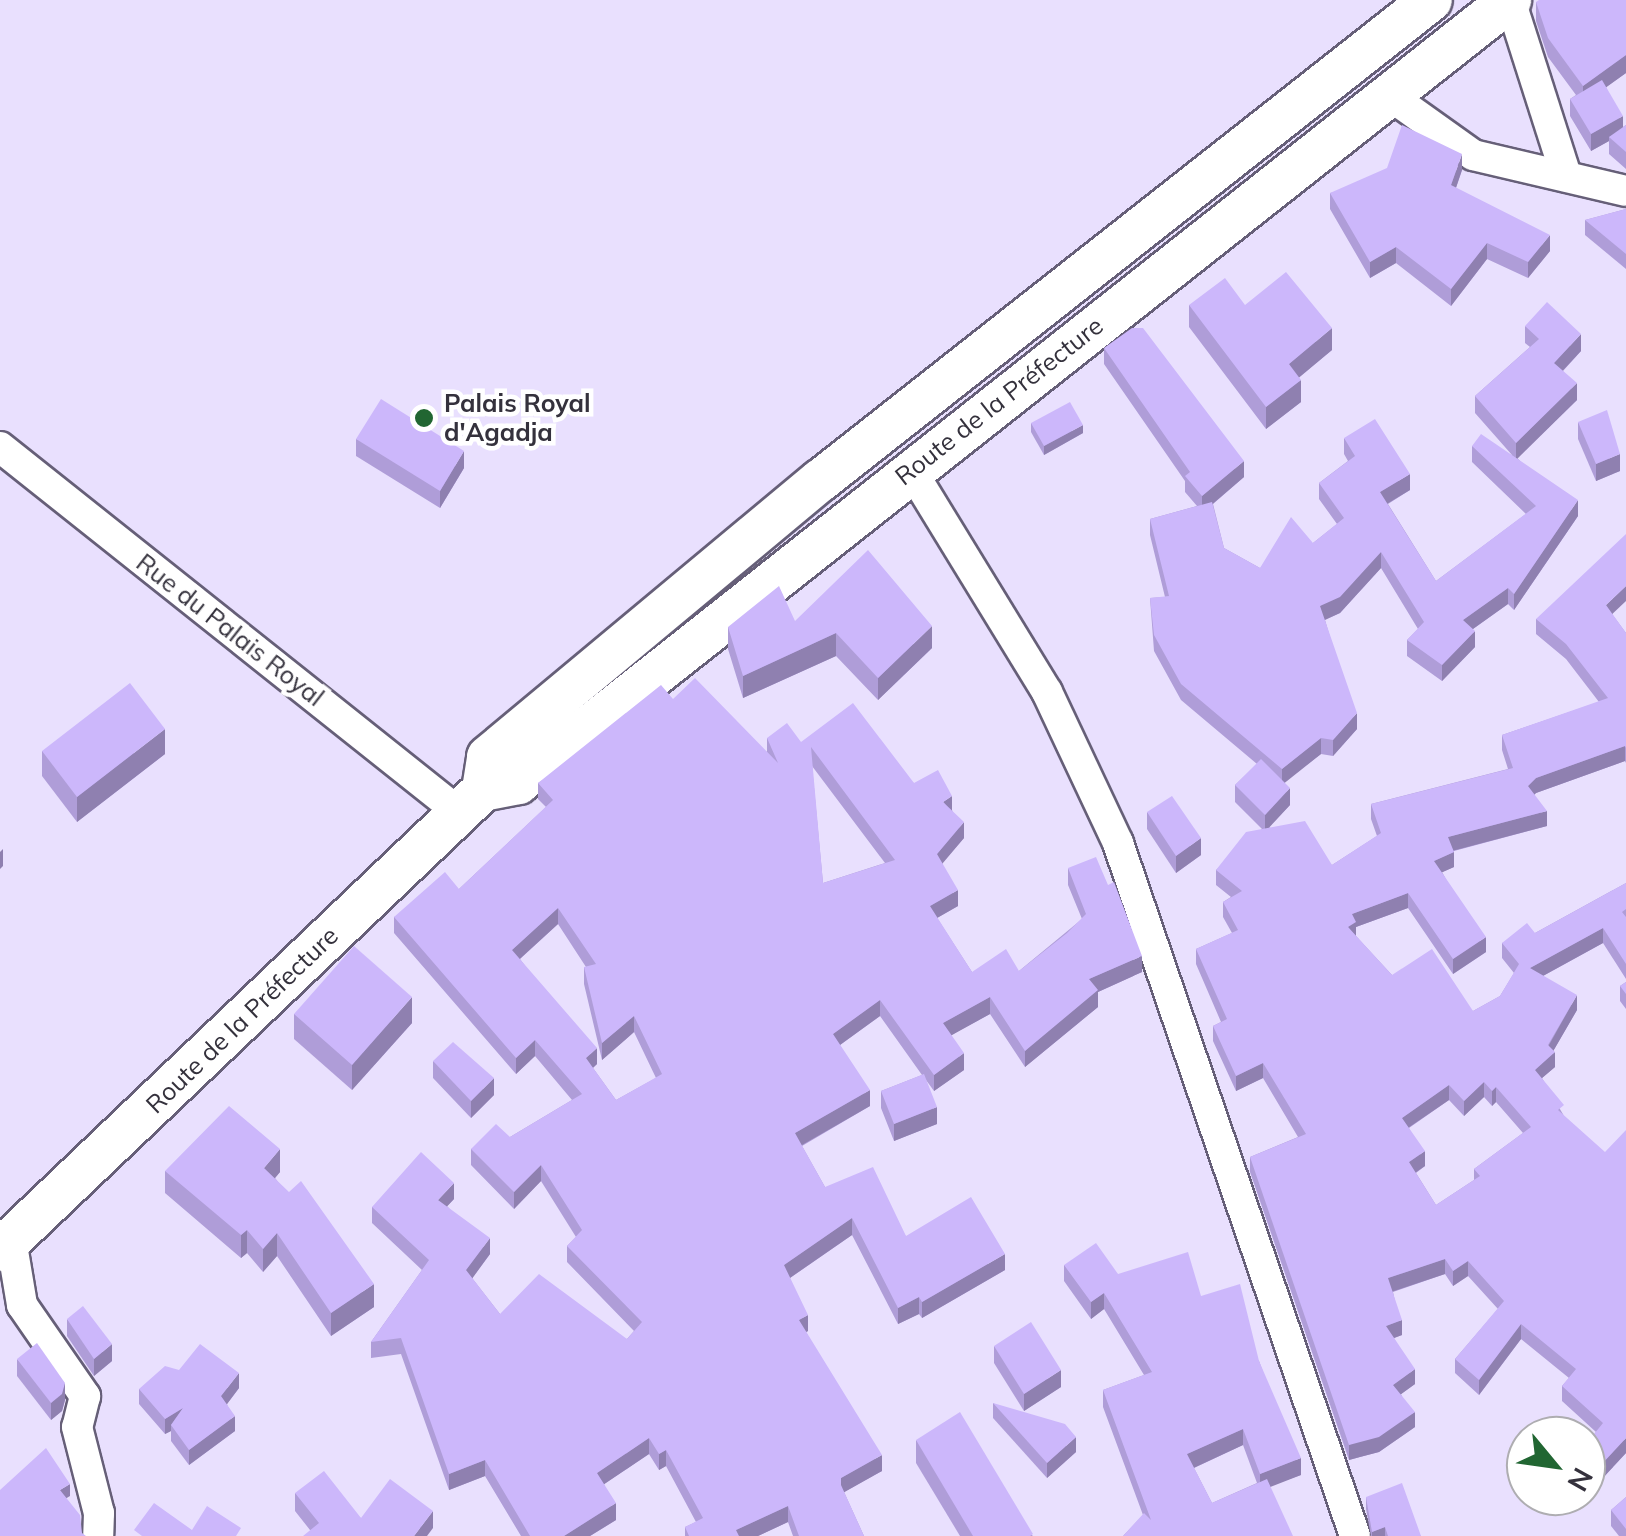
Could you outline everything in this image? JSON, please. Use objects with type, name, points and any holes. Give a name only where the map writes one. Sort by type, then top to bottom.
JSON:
[{"type":"street","name":"Route de la Préfecture","points":[[471,801],[488,757],[503,744],[821,480],[1432,0]]},
{"type":"street","name":"Route de la Préfecture","points":[[6,1245],[471,801],[518,783],[1510,0]]},
{"type":"street","points":[[1510,0],[1566,176]]},
{"type":"street","points":[[1389,95],[1474,155],[1519,170],[1566,176],[1626,191]]},
{"type":"street","name":"Rue du Palais Royal","points":[[0,447],[471,801]]},
{"type":"street","points":[[911,470],[1047,692],[1118,843],[1355,1536]]},
{"type":"street","points":[[6,1245],[22,1305],[85,1396],[77,1427],[100,1513],[98,1536]]},
{"type":"building","points":[[1626,0],[1626,55],[1583,86],[1548,38],[1536,2]]},
{"type":"building","points":[[1602,80],[1623,116],[1591,134],[1570,99]]},
{"type":"building","points":[[1402,125],[1462,154],[1451,185],[1550,235],[1528,262],[1487,243],[1451,289],[1396,247],[1370,262],[1330,193],[1387,168]]},
{"type":"building","points":[[1626,125],[1626,152],[1609,137]]},
{"type":"building","points":[[1626,209],[1626,254],[1585,220]]},
{"type":"building","points":[[1286,272],[1332,328],[1289,364],[1301,380],[1266,407],[1189,305],[1225,278],[1245,305]]},
{"type":"building","points":[[1547,302],[1581,334],[1554,363],[1577,383],[1516,443],[1475,396],[1539,339],[1525,326]]},
{"type":"building","points":[[1132,328],[1143,328],[1244,461],[1202,496],[1185,476],[1190,472],[1104,348]]},
{"type":"building","points":[[381,399],[464,451],[440,491],[356,439]]},
{"type":"building","points":[[1070,402],[1083,425],[1044,446],[1031,423]]},
{"type":"building","points":[[1607,410],[1620,454],[1596,464],[1578,422]]},
{"type":"building","points":[[1375,419],[1410,474],[1380,492],[1436,581],[1536,506],[1472,446],[1481,434],[1578,500],[1514,594],[1508,588],[1463,620],[1475,631],[1442,665],[1407,640],[1424,622],[1381,552],[1340,597],[1320,606],[1357,713],[1333,740],[1321,738],[1282,769],[1181,684],[1154,635],[1150,598],[1169,596],[1150,519],[1212,502],[1224,548],[1260,568],[1291,517],[1313,543],[1344,518],[1319,483],[1355,456],[1344,438]]},
{"type":"building","points":[[1626,534],[1626,586],[1606,605],[1626,633],[1626,748],[1536,778],[1528,786],[1547,811],[1448,837],[1454,852],[1434,861],[1486,937],[1453,959],[1408,893],[1352,914],[1356,922],[1348,927],[1392,975],[1432,949],[1473,1011],[1500,996],[1519,964],[1502,943],[1527,923],[1535,933],[1626,883],[1626,909],[1622,912],[1626,917],[1626,964],[1603,928],[1530,968],[1577,995],[1548,1045],[1555,1052],[1535,1070],[1564,1105],[1558,1110],[1605,1152],[1626,1130],[1626,1438],[1606,1460],[1606,1416],[1595,1416],[1562,1386],[1576,1369],[1521,1324],[1479,1380],[1455,1359],[1504,1301],[1468,1261],[1453,1271],[1445,1259],[1388,1278],[1402,1320],[1386,1326],[1415,1369],[1393,1385],[1415,1412],[1379,1437],[1349,1445],[1250,1157],[1306,1134],[1263,1063],[1236,1076],[1213,1026],[1227,1019],[1196,949],[1238,930],[1223,902],[1242,891],[1216,870],[1246,832],[1305,821],[1332,865],[1381,833],[1371,804],[1513,768],[1502,735],[1608,698],[1566,644],[1536,619]],"holes":[[[1484,1082],[1492,1091],[1496,1087],[1531,1127],[1474,1169],[1480,1176],[1436,1205],[1409,1162],[1425,1151],[1402,1118],[1449,1085],[1464,1101]]]},
{"type":"building","points":[[868,550],[932,626],[878,678],[836,633],[743,676],[728,627],[779,586],[795,621]]},
{"type":"building","points":[[695,678],[778,763],[767,738],[787,723],[801,742],[853,703],[914,783],[938,770],[952,796],[943,802],[964,822],[937,854],[958,890],[930,906],[972,972],[1006,949],[1019,971],[1067,933],[1086,914],[1068,868],[1096,857],[1108,885],[1114,882],[1142,956],[1089,979],[1098,990],[1025,1051],[990,997],[943,1023],[964,1053],[934,1075],[880,1000],[833,1034],[870,1090],[795,1133],[825,1187],[873,1167],[906,1236],[971,1197],[1005,1254],[922,1302],[919,1297],[898,1308],[852,1218],[784,1265],[808,1315],[799,1320],[882,1455],[841,1478],[864,1536],[799,1536],[788,1506],[736,1530],[739,1536],[689,1536],[685,1527],[703,1518],[666,1450],[659,1454],[649,1438],[597,1473],[616,1503],[564,1536],[530,1536],[485,1460],[449,1474],[401,1338],[371,1342],[429,1260],[372,1207],[421,1152],[454,1183],[438,1200],[490,1238],[466,1270],[500,1314],[539,1274],[627,1339],[642,1322],[567,1246],[582,1230],[541,1165],[514,1192],[471,1149],[496,1124],[510,1137],[582,1094],[535,1040],[516,1058],[394,917],[445,872],[459,889],[553,800],[538,783],[661,685],[673,699]],"holes":[[[811,747],[895,860],[823,883]],[[558,908],[596,964],[584,967],[602,1043],[634,1016],[662,1074],[616,1100],[586,1058],[597,1048],[512,950]]]},
{"type":"building","points":[[130,683],[165,729],[77,797],[42,751]]},
{"type":"building","points":[[1261,759],[1290,788],[1265,815],[1235,785]]},
{"type":"building","points":[[1172,796],[1201,838],[1176,856],[1147,812]]},
{"type":"building","points":[[354,946],[412,997],[352,1065],[294,1014]]},
{"type":"building","points":[[453,1042],[494,1078],[471,1101],[433,1061]]},
{"type":"building","points":[[924,1074],[937,1107],[894,1124],[881,1091]]},
{"type":"building","points":[[229,1106],[280,1149],[264,1168],[289,1192],[301,1181],[374,1284],[331,1313],[277,1233],[263,1249],[247,1230],[241,1235],[165,1171]]},
{"type":"building","points":[[1096,1243],[1118,1274],[1188,1252],[1201,1296],[1240,1284],[1259,1361],[1301,1458],[1260,1474],[1243,1429],[1187,1454],[1212,1503],[1267,1479],[1293,1536],[1123,1536],[1144,1513],[1151,1520],[1103,1390],[1152,1372],[1104,1293],[1091,1302],[1064,1265]]},
{"type":"building","points":[[83,1306],[112,1344],[94,1359],[67,1319]]},
{"type":"building","points":[[1031,1322],[1061,1370],[1024,1394],[994,1346]]},
{"type":"building","points":[[37,1343],[65,1383],[62,1394],[51,1403],[17,1359]]},
{"type":"building","points":[[200,1344],[239,1373],[221,1396],[235,1416],[189,1450],[171,1425],[183,1408],[165,1419],[139,1389],[165,1366],[179,1370]]},
{"type":"building","points":[[993,1403],[1065,1424],[1076,1437],[1047,1463]]},
{"type":"building","points":[[960,1412],[1033,1534],[1030,1536],[973,1536],[916,1440]]},
{"type":"building","points":[[46,1448],[70,1484],[60,1490],[80,1515],[82,1533],[86,1536],[0,1536],[0,1490]]},
{"type":"building","points":[[324,1471],[361,1518],[390,1479],[433,1511],[414,1536],[303,1536],[319,1523],[295,1493]]},
{"type":"building","points":[[1402,1483],[1421,1536],[1388,1536],[1385,1527],[1372,1532],[1366,1497]]},
{"type":"building","points":[[1626,1497],[1626,1529],[1611,1510]]},
{"type":"building","points":[[154,1503],[192,1530],[207,1506],[241,1528],[236,1536],[142,1536],[134,1530]]},
{"type":"place","name":"Palais Royal d'Agadja","points":[[424,418]]}]
